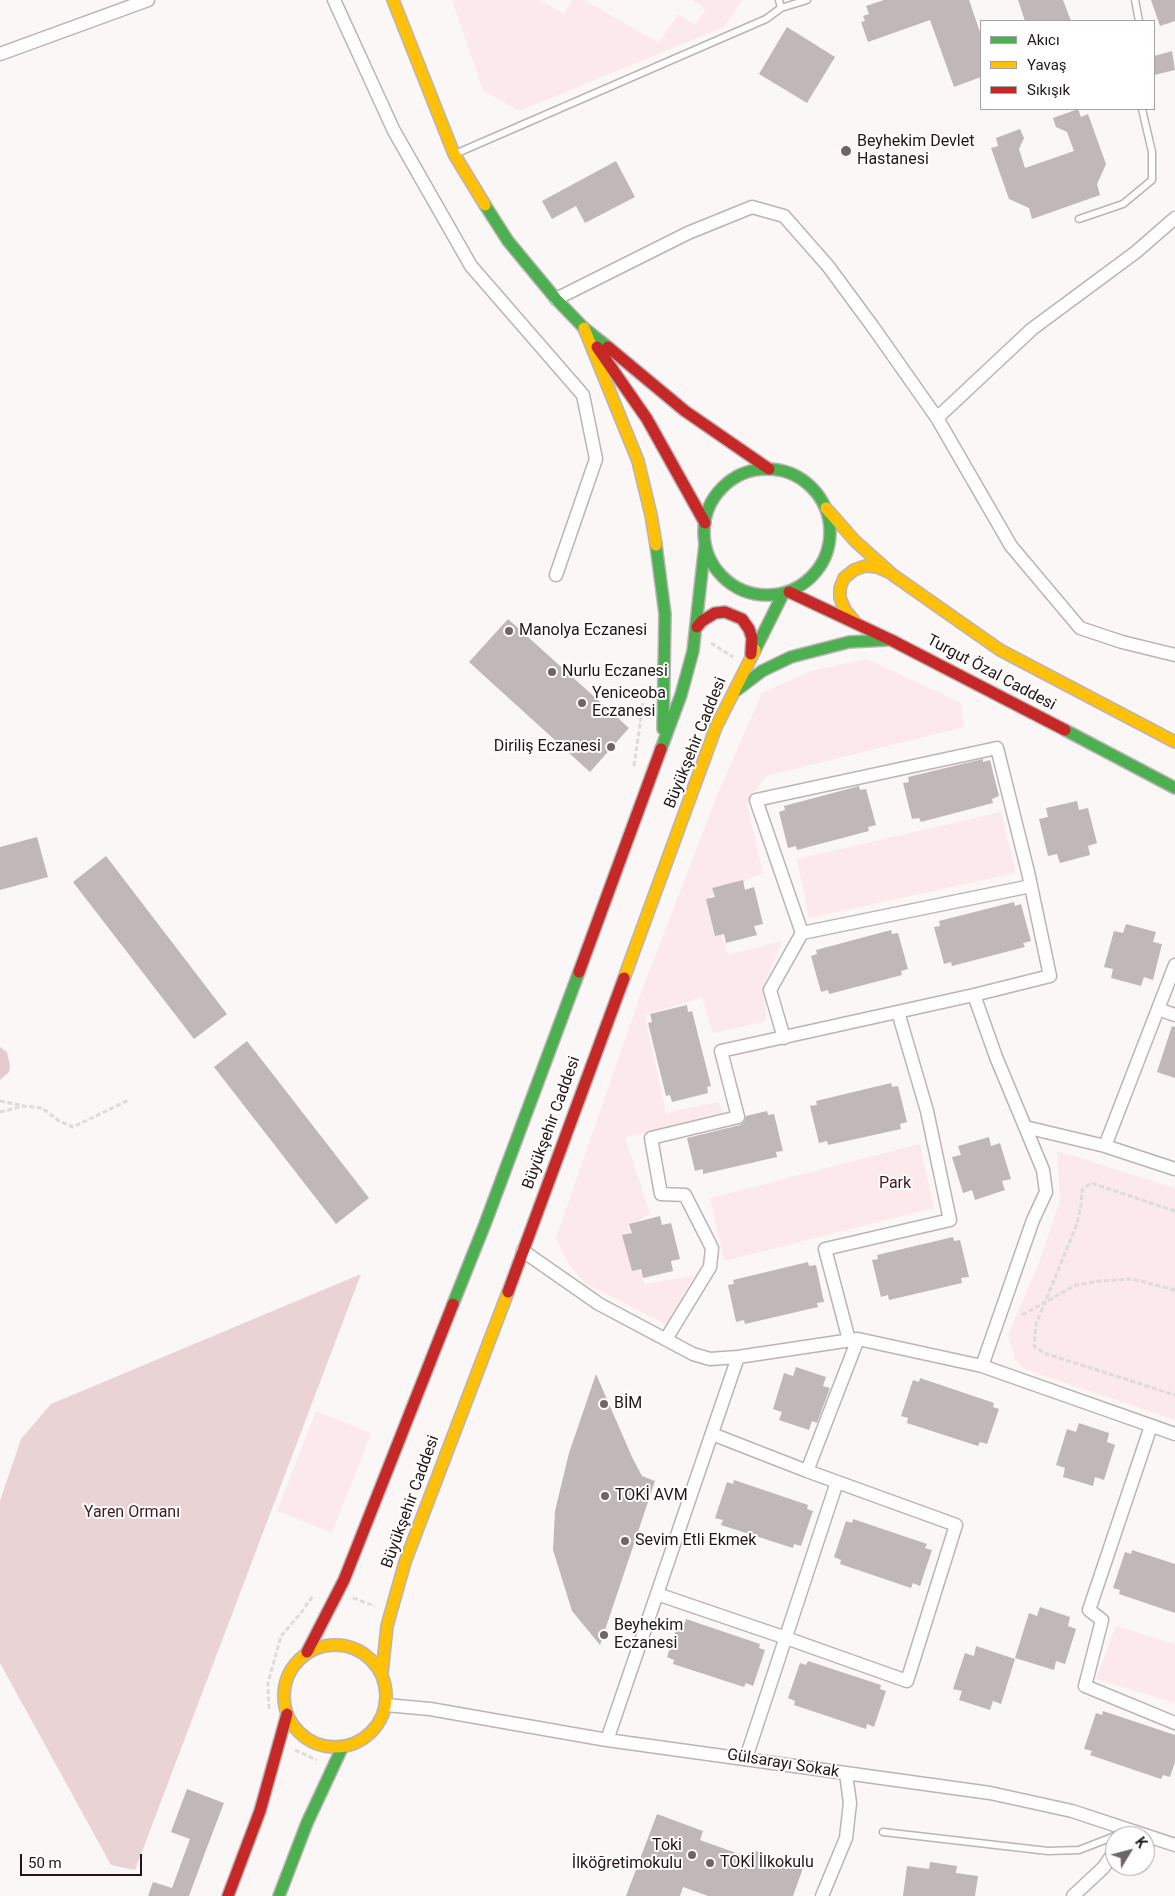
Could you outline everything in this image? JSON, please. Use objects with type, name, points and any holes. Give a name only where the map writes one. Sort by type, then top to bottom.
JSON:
[{"type":"main road","points":[[393,0],[454,154],[508,241],[556,300],[584,328],[685,411],[769,469]]},
{"type":"main road","points":[[584,328],[647,419],[705,523]]},
{"type":"main road","points":[[584,328],[638,461],[651,515],[665,614],[663,744]]},
{"type":"main road","points":[[780,470],[799,477],[815,490],[826,508],[829,517],[829,548],[814,575],[802,585],[786,593],[768,596],[757,595],[736,588],[719,574],[713,565],[705,544],[705,523],[711,503],[731,480],[749,471],[780,470]]},
{"type":"main road","name":"Turgut Özal Caddesi","points":[[826,508],[855,541],[893,575],[1000,650],[1175,742]]},
{"type":"main road","name":"Büyükşehir Caddesi","points":[[307,1652],[344,1580],[481,1233],[681,695],[693,651],[705,544]]},
{"type":"main road","points":[[856,623],[845,610],[840,598],[840,588],[844,578],[854,570],[866,566],[877,567],[893,575]]},
{"type":"main road","name":"Büyükşehir Caddesi","points":[[382,1673],[387,1626],[405,1562],[716,727],[751,654],[786,593]]},
{"type":"main road","name":"Turgut Özal Caddesi","points":[[786,593],[890,640],[1175,788]]},
{"type":"main road","points":[[696,630],[702,621],[716,613],[725,612],[734,615],[742,620],[749,629],[752,638],[751,654]]},
{"type":"main road","points":[[731,695],[762,670],[791,657],[849,642],[890,640]]},
{"type":"main road","points":[[342,1644],[359,1650],[372,1660],[382,1673],[386,1689],[386,1705],[381,1721],[371,1734],[357,1743],[342,1748],[325,1747],[310,1741],[296,1730],[287,1714],[283,1697],[286,1679],[294,1664],[307,1652],[324,1645],[342,1644]]},
{"type":"main road","points":[[228,1896],[260,1811],[287,1714]]},
{"type":"main road","points":[[279,1896],[307,1823],[342,1748]]},
{"type":"street","points":[[0,54],[148,0]]},
{"type":"street","points":[[334,0],[394,132],[471,266],[583,395],[596,459],[556,575]]},
{"type":"street","points":[[556,300],[688,233],[752,207],[784,216],[845,289],[937,418],[1011,546],[1080,628],[1122,642],[1175,656]]},
{"type":"street","points":[[937,418],[1032,329],[1136,252],[1175,218]]},
{"type":"street","points":[[666,1338],[710,1267],[712,1248],[686,1195],[661,1194],[651,1138],[738,1117],[721,1051],[784,1038],[974,995],[1050,976],[1031,886],[997,748],[756,800],[802,933],[770,990],[784,1038]]},
{"type":"street","points":[[802,933],[1031,886]]},
{"type":"street","points":[[1105,1146],[1175,964]]},
{"type":"street","points":[[974,995],[996,1057],[1043,1170],[1046,1192],[1033,1220],[982,1366]]},
{"type":"street","points":[[1158,1009],[1175,1015]]},
{"type":"street","points":[[807,1471],[854,1340],[825,1249],[950,1220],[927,1111],[898,1012]]},
{"type":"street","points":[[1025,1127],[1105,1146],[1175,1169]]},
{"type":"street","points":[[522,1251],[599,1304],[693,1354],[710,1359],[738,1357],[854,1340],[982,1366],[1175,1434]]},
{"type":"street","points":[[607,1740],[738,1357]]},
{"type":"street","points":[[1151,1426],[1088,1610],[1102,1620],[1085,1686],[1175,1723]]},
{"type":"street","points":[[657,1594],[907,1682],[956,1525],[712,1434]]},
{"type":"street","points":[[746,1758],[837,1482]]},
{"type":"street","name":"Gülsarayı Sokak","points":[[386,1705],[430,1709],[607,1740],[990,1793],[1072,1812],[1109,1826]]},
{"type":"street","points":[[822,1896],[846,1838],[850,1803],[846,1774]]},
{"type":"street","name":"Gülsarayı Sokak","points":[[1155,1840],[1175,1845]]},
{"type":"street","points":[[1073,1896],[1105,1864]]},
{"type":"lane","points":[[779,0],[782,8]]},
{"type":"lane","points":[[454,154],[766,19],[782,8],[807,0]]},
{"type":"lane","points":[[1135,0],[1139,20]]},
{"type":"lane","points":[[1079,219],[1123,204],[1152,180],[1152,152],[1142,110]]},
{"type":"lane","points":[[882,1832],[1048,1850],[1079,1850],[1105,1840]]},
{"type":"path","points":[[696,630],[746,665]]},
{"type":"path","points":[[632,775],[644,699]]},
{"type":"path","points":[[0,1101],[42,1108],[59,1121],[72,1127],[129,1100]]},
{"type":"path","points":[[0,1112],[24,1106]]},
{"type":"path","points":[[1175,1211],[1091,1183],[1082,1190],[1077,1224],[1036,1324],[1034,1346],[1044,1353],[1175,1395]]},
{"type":"path","points":[[1022,1315],[1076,1286],[1100,1281],[1132,1279],[1175,1290]]},
{"type":"path","points":[[269,1718],[268,1682],[281,1636],[316,1593]]},
{"type":"path","points":[[279,1743],[333,1767]]},
{"type":"green space","points":[[452,0],[539,0],[564,14],[572,0],[584,0],[659,43],[678,14],[695,25],[706,9],[692,0],[742,0],[724,27],[519,111],[483,90]]},
{"type":"green space","points":[[867,659],[961,703],[964,727],[766,776],[747,803],[763,873],[709,897],[728,955],[782,941],[765,982],[766,1021],[713,1033],[702,997],[645,1015],[666,1113],[718,1102],[724,1115],[625,1137],[650,1214],[628,1226],[644,1284],[694,1276],[667,1325],[585,1283],[568,1263],[556,1238],[644,985],[716,798],[762,693],[811,671]]},
{"type":"green space","points":[[1001,812],[1016,873],[809,918],[797,859]]},
{"type":"green space","name":"Park","points":[[920,1144],[934,1208],[724,1261],[710,1198]]},
{"type":"green space","points":[[1057,1151],[1175,1188],[1175,1420],[1024,1369],[1015,1359],[1008,1335],[1038,1265],[1060,1201]]},
{"type":"green space","name":"Yaren Ormanı","points":[[361,1274],[135,1870],[111,1865],[0,1663],[0,1501],[21,1439],[51,1404]]},
{"type":"green space","points":[[316,1411],[371,1433],[332,1533],[277,1511]]},
{"type":"green space","points":[[1116,1626],[1175,1644],[1175,1703],[1096,1679]]},
{"type":"shaded area","points":[[0,1047],[7,1052],[10,1066],[9,1072],[0,1080]]},
{"type":"building","points":[[884,0],[969,0],[980,32],[980,77],[954,87],[930,20],[868,42],[861,22],[865,21],[863,16],[869,14],[866,6]]},
{"type":"building","points":[[1018,0],[1063,0],[1071,20],[1025,20]]},
{"type":"building","points":[[1151,0],[1175,0],[1175,21],[1160,26]]},
{"type":"building","points":[[787,27],[835,57],[807,103],[759,74]]},
{"type":"building","points":[[1172,51],[1175,70],[1155,75],[1155,56]]},
{"type":"building","points":[[1075,110],[1078,110],[1081,117],[1088,114],[1106,164],[1097,184],[1100,195],[1032,219],[1029,208],[1009,199],[991,148],[998,146],[996,138],[1020,129],[1024,138],[1019,149],[1025,168],[1074,151],[1067,132],[1056,127],[1053,118]]},
{"type":"building","points":[[616,161],[635,197],[585,223],[576,206],[552,219],[542,201]]},
{"type":"building","points":[[508,619],[629,728],[590,772],[469,662]]},
{"type":"building","points":[[983,759],[983,762],[990,760],[999,796],[992,799],[993,803],[921,822],[919,818],[912,819],[903,783],[909,782],[908,777]]},
{"type":"building","points":[[859,786],[860,790],[866,789],[876,825],[868,827],[869,831],[797,850],[796,846],[788,848],[779,812],[785,810],[784,806]]},
{"type":"building","points":[[1077,801],[1079,810],[1088,808],[1097,843],[1088,846],[1090,855],[1060,863],[1057,854],[1048,856],[1039,819],[1048,817],[1046,808]]},
{"type":"building","points":[[37,837],[48,877],[0,890],[0,847]]},
{"type":"building","points":[[106,856],[227,1014],[194,1039],[73,882]]},
{"type":"building","points":[[743,880],[745,890],[754,887],[763,924],[754,926],[757,935],[726,943],[724,934],[715,936],[706,899],[715,897],[712,888]]},
{"type":"building","points":[[1014,902],[1015,906],[1021,904],[1031,941],[1023,943],[1025,947],[952,966],[951,962],[944,964],[934,927],[940,926],[939,921]]},
{"type":"building","points":[[1126,924],[1156,932],[1153,942],[1162,944],[1153,980],[1144,977],[1141,986],[1111,978],[1113,969],[1104,967],[1114,931],[1123,933]]},
{"type":"building","points":[[891,930],[892,934],[898,933],[908,969],[901,971],[902,975],[829,994],[828,990],[821,992],[811,956],[817,954],[816,950]]},
{"type":"building","points":[[687,1005],[688,1012],[692,1011],[711,1086],[707,1087],[708,1093],[672,1102],[670,1095],[666,1096],[648,1023],[652,1022],[650,1014]]},
{"type":"building","points":[[1172,1026],[1175,1027],[1175,1078],[1157,1072]]},
{"type":"building","points":[[247,1041],[369,1198],[336,1224],[214,1067]]},
{"type":"building","points":[[891,1083],[892,1087],[898,1086],[907,1122],[900,1124],[901,1129],[828,1145],[827,1141],[819,1143],[810,1106],[817,1105],[816,1101]]},
{"type":"building","points":[[767,1111],[768,1115],[774,1114],[783,1151],[776,1152],[777,1157],[703,1174],[703,1169],[695,1171],[687,1138],[740,1125],[744,1122],[746,1116]]},
{"type":"building","points":[[989,1137],[991,1146],[1000,1143],[1011,1179],[1002,1181],[1005,1190],[975,1200],[972,1190],[963,1193],[952,1157],[961,1155],[958,1146]]},
{"type":"building","points":[[660,1216],[662,1225],[671,1223],[680,1259],[671,1261],[673,1271],[643,1278],[641,1269],[632,1271],[622,1235],[632,1233],[629,1224]]},
{"type":"building","points":[[953,1237],[954,1241],[960,1240],[969,1277],[961,1278],[962,1283],[889,1300],[888,1295],[881,1297],[872,1260],[878,1259],[877,1255]]},
{"type":"building","points":[[808,1262],[809,1266],[816,1265],[824,1302],[817,1303],[818,1307],[745,1324],[744,1320],[736,1322],[728,1285],[734,1284],[733,1280]]},
{"type":"building","points":[[796,1367],[826,1377],[823,1386],[830,1388],[817,1423],[812,1421],[809,1430],[779,1420],[782,1412],[773,1409],[784,1373],[793,1376]]},
{"type":"building","name":"TOKİ AVM","points":[[596,1374],[642,1476],[655,1481],[600,1645],[572,1611],[553,1550],[555,1511],[569,1453]]},
{"type":"building","points":[[920,1378],[994,1403],[993,1407],[999,1409],[987,1444],[980,1442],[978,1446],[907,1423],[908,1418],[901,1416],[913,1380],[919,1382]]},
{"type":"building","points":[[1079,1423],[1109,1433],[1107,1442],[1115,1445],[1104,1480],[1095,1477],[1093,1486],[1063,1477],[1065,1468],[1056,1465],[1067,1429],[1076,1432]]},
{"type":"building","points":[[734,1480],[808,1505],[807,1509],[813,1511],[801,1546],[794,1544],[793,1548],[721,1525],[723,1520],[715,1518],[727,1482],[733,1484]]},
{"type":"building","points":[[853,1519],[927,1544],[925,1548],[932,1550],[920,1586],[913,1583],[911,1588],[840,1564],[841,1560],[834,1557],[846,1521],[852,1523]]},
{"type":"building","points":[[1132,1550],[1175,1564],[1175,1613],[1119,1594],[1120,1590],[1113,1588],[1125,1552],[1131,1554]]},
{"type":"building","points":[[1040,1607],[1070,1617],[1068,1626],[1076,1629],[1065,1664],[1056,1661],[1054,1670],[1015,1658],[1029,1613],[1037,1616]]},
{"type":"building","points":[[686,1619],[760,1644],[759,1648],[765,1650],[753,1686],[746,1683],[744,1687],[673,1664],[674,1660],[667,1657],[679,1621],[685,1623]]},
{"type":"building","points":[[976,1646],[1015,1659],[1001,1704],[993,1701],[990,1710],[959,1700],[962,1691],[953,1689],[965,1653],[974,1656]]},
{"type":"building","points":[[808,1661],[881,1685],[880,1689],[886,1691],[874,1727],[867,1724],[866,1729],[794,1705],[795,1701],[788,1698],[800,1663],[806,1665]]},
{"type":"building","points":[[1103,1711],[1175,1735],[1175,1762],[1170,1777],[1163,1775],[1161,1779],[1090,1755],[1092,1751],[1084,1749],[1096,1713],[1102,1715]]},
{"type":"building","points":[[187,1789],[224,1803],[189,1896],[148,1896],[153,1882],[172,1888],[190,1839],[171,1832]]},
{"type":"building","name":"Toki İlköğretimokulu","points":[[657,1814],[703,1831],[700,1840],[753,1859],[756,1851],[803,1868],[793,1896],[708,1896],[683,1887],[680,1896],[626,1896]]},
{"type":"building","points":[[930,1862],[957,1866],[956,1873],[978,1876],[975,1896],[903,1896],[907,1866],[929,1869]]},
{"type":"traffic: fast","points":[[485,205],[508,241],[556,299],[584,328],[608,347]]},
{"type":"traffic: fast","points":[[767,469],[791,473],[812,487],[826,508],[830,532],[826,556],[812,577],[791,591],[767,595],[743,591],[722,577],[708,556],[704,532],[708,508],[722,487],[743,473],[767,469]]},
{"type":"traffic: fast","points":[[661,749],[681,695],[693,651],[705,544]]},
{"type":"traffic: fast","points":[[656,545],[665,614],[663,729]]},
{"type":"traffic: fast","points":[[755,650],[783,594]]},
{"type":"traffic: fast","points":[[737,690],[762,671],[791,657],[849,642],[887,640]]},
{"type":"traffic: fast","points":[[1065,730],[1175,788]]},
{"type":"traffic: fast","points":[[453,1304],[485,1224],[579,972]]},
{"type":"traffic: fast","points":[[279,1896],[307,1823],[342,1748]]},
{"type":"traffic: slow","points":[[393,0],[454,154],[485,205]]},
{"type":"traffic: slow","points":[[584,328],[638,461],[656,545]]},
{"type":"traffic: slow","points":[[826,508],[855,541],[893,575],[1000,650],[1175,742]]},
{"type":"traffic: slow","points":[[856,623],[845,610],[840,598],[840,588],[844,578],[854,570],[865,566],[877,567],[888,572]]},
{"type":"traffic: slow","points":[[624,978],[716,727],[755,650]]},
{"type":"traffic: slow","points":[[382,1673],[387,1626],[405,1562],[508,1292]]},
{"type":"traffic: slow","points":[[325,1645],[345,1645],[364,1653],[378,1667],[386,1686],[386,1696],[383,1716],[378,1725],[364,1739],[345,1747],[325,1747],[306,1739],[292,1725],[284,1706],[284,1686],[292,1667],[306,1653],[325,1645]]},
{"type":"traffic: jam","points":[[597,347],[647,419],[705,523]]},
{"type":"traffic: jam","points":[[608,347],[685,411],[769,469]]},
{"type":"traffic: jam","points":[[789,592],[891,640],[1065,730]]},
{"type":"traffic: jam","points":[[697,627],[702,621],[715,613],[725,612],[742,619],[749,629],[752,638],[751,654]]},
{"type":"traffic: jam","points":[[579,972],[661,749]]},
{"type":"traffic: jam","points":[[508,1292],[624,978]]},
{"type":"traffic: jam","points":[[307,1652],[344,1580],[453,1304]]},
{"type":"traffic: jam","points":[[228,1896],[260,1811],[287,1714]]},
{"type":"place","name":"Beyhekim Devlet Hastanesi","points":[[846,151]]},
{"type":"place","name":"Manolya Eczanesi","points":[[509,631]]},
{"type":"place","name":"Nurlu Eczanesi","points":[[552,672]]},
{"type":"place","name":"Yeniceoba Eczanesi","points":[[582,703]]},
{"type":"place","name":"Diriliş Eczanesi","points":[[611,747]]},
{"type":"place","name":"BİM","points":[[604,1404]]},
{"type":"place","name":"TOKİ AVM","points":[[605,1496]]},
{"type":"place","name":"Sevim Etli Ekmek","points":[[625,1541]]},
{"type":"place","name":"Beyhekim Eczanesi","points":[[604,1635]]},
{"type":"place","name":"Toki İlköğretimokulu","points":[[692,1855]]},
{"type":"place","name":"TOKİ İlkokulu","points":[[710,1863]]}]
